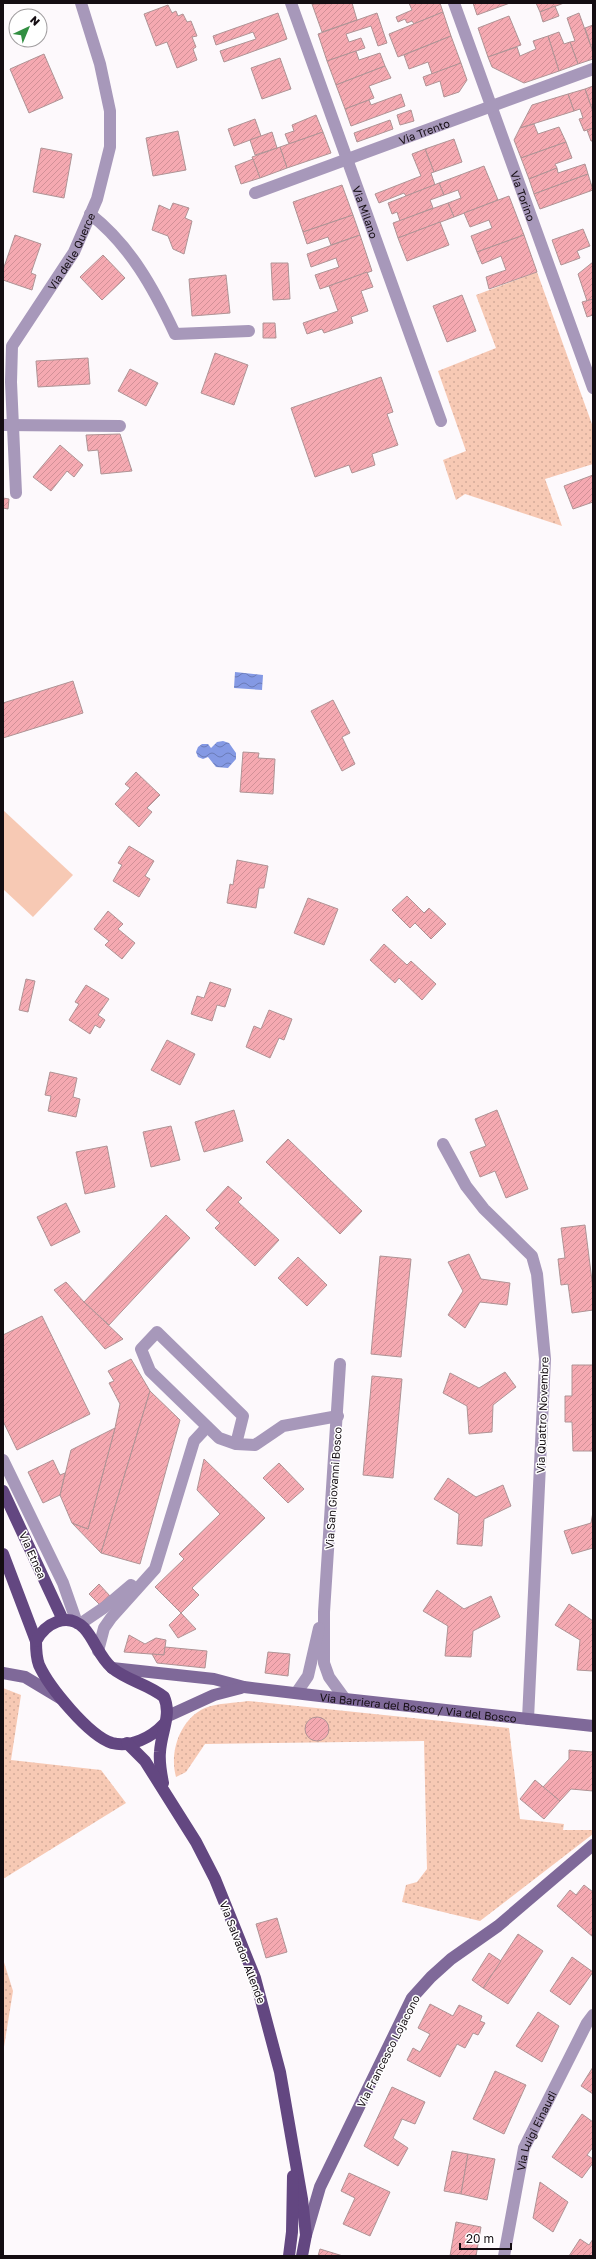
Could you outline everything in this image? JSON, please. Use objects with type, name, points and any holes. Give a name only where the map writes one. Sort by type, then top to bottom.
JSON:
[{"type":"main road","name":"Via Etnea","points":[[3,1491],[63,1620]]},
{"type":"main road","points":[[3,1554],[36,1641],[36,1655],[40,1666],[63,1700],[97,1736],[114,1743],[128,1743],[145,1739],[166,1720],[214,1694],[244,1687]]},
{"type":"main road","points":[[36,1641],[40,1633],[54,1621],[63,1620],[78,1624],[88,1633],[98,1651],[112,1668],[164,1697],[168,1705],[160,1751],[160,1767],[165,1789]]},
{"type":"main road","points":[[112,1668],[214,1679],[244,1687]]},
{"type":"main road","points":[[3,1673],[25,1677],[63,1700]]},
{"type":"main road","name":"Via Barriera del Bosco / Via del Bosco","points":[[244,1687],[593,1726]]},
{"type":"main road","points":[[128,1743],[139,1752],[165,1789]]},
{"type":"main road","name":"Via Salvador Allende","points":[[165,1789],[196,1842],[215,1879],[255,1978],[280,2072],[293,2151]]},
{"type":"main road","name":"Via Francesco Lojacono","points":[[302,2256],[306,2235],[320,2187],[412,1998],[451,1959],[498,1926],[593,1845]]},
{"type":"main road","points":[[293,2151],[302,2199],[306,2235]]},
{"type":"main road","points":[[289,2256],[292,2232],[293,2151]]},
{"type":"street","name":"Via delle Querce","points":[[16,493],[8,425],[12,346],[74,252],[97,199],[110,147],[110,111],[100,64],[81,3]]},
{"type":"street","name":"Via Milano","points":[[291,3],[441,421]]},
{"type":"street","name":"Via Torino","points":[[454,3],[593,388]]},
{"type":"street","name":"Via Trento","points":[[255,193],[593,69]]},
{"type":"street","points":[[90,214],[104,225],[130,254],[160,300],[175,334],[249,331]]},
{"type":"street","points":[[8,425],[120,426]]},
{"type":"street","name":"Via Quattro Novembre","points":[[443,1144],[466,1186],[484,1209],[532,1256],[537,1274],[545,1359],[528,1719]]},
{"type":"street","points":[[236,1444],[243,1416],[157,1332],[141,1349],[150,1371],[219,1438],[236,1444],[255,1445],[283,1426],[338,1416]]},
{"type":"street","name":"Via San Giovanni Bosco","points":[[324,1612],[338,1416],[340,1364]]},
{"type":"street","points":[[98,1651],[104,1628],[111,1618],[155,1569],[194,1441],[207,1427]]},
{"type":"street","points":[[3,1460],[63,1582],[78,1624],[115,1600],[148,1568],[167,1527]]},
{"type":"street","points":[[297,1692],[308,1676],[324,1612]]},
{"type":"street","points":[[324,1612],[324,1664],[329,1676],[345,1699]]},
{"type":"street","name":"Via Luigi Einaudi","points":[[504,2256],[524,2148],[587,2023],[593,2015]]},
{"type":"shaded area","points":[[537,272],[593,427],[593,464],[545,479],[562,526],[465,494],[456,500],[443,460],[466,451],[438,371],[496,348],[476,295]]},
{"type":"shaded area","points":[[3,810],[73,875],[33,917],[3,889]]},
{"type":"shaded area","points":[[3,1688],[21,1695],[11,1760],[101,1770],[126,1803],[3,1879]]},
{"type":"shaded area","points":[[248,1701],[509,1728],[520,1819],[564,1824],[563,1830],[593,1830],[593,1834],[480,1921],[402,1902],[406,1885],[417,1882],[427,1869],[424,1741],[205,1744],[186,1772],[176,1777],[174,1757],[178,1737],[189,1720],[196,1713],[210,1706]]},
{"type":"shaded area","points":[[3,1959],[13,1991],[3,2053]]},
{"type":"water","points":[[235,672],[263,675],[262,690],[234,688]]},
{"type":"water","points":[[223,741],[229,743],[236,753],[236,759],[228,768],[216,767],[208,757],[203,759],[198,757],[196,752],[198,747],[202,744],[208,744],[211,748],[217,742]]},
{"type":"building","points":[[352,3],[357,20],[322,32],[312,4]]},
{"type":"building","points":[[409,3],[440,3],[443,12],[414,24],[412,21],[407,23],[405,19],[398,22],[396,17],[412,10]]},
{"type":"building","points":[[473,3],[510,3],[477,15]]},
{"type":"building","points":[[536,3],[564,3],[540,12]]},
{"type":"building","points":[[168,5],[172,13],[176,11],[178,16],[183,14],[187,22],[191,21],[197,36],[192,37],[196,47],[193,49],[197,60],[177,68],[167,42],[156,46],[144,14]]},
{"type":"building","points":[[555,6],[559,16],[543,22],[540,12]]},
{"type":"building","points":[[443,12],[451,36],[398,57],[389,34]]},
{"type":"building","points":[[278,13],[287,39],[224,62],[220,51],[256,39],[253,32],[216,45],[213,36]]},
{"type":"building","points":[[377,13],[387,43],[378,46],[371,26],[346,34],[349,42],[361,38],[365,48],[327,61],[318,34]]},
{"type":"building","points":[[579,13],[593,52],[593,59],[578,64],[570,42],[575,41],[567,18]]},
{"type":"building","points":[[509,16],[521,45],[488,57],[478,28]]},
{"type":"building","points":[[593,25],[593,52],[585,28]]},
{"type":"building","points":[[559,32],[564,44],[570,42],[578,64],[559,71],[548,36]]},
{"type":"building","points":[[451,36],[461,63],[432,74],[428,62],[409,69],[404,55]]},
{"type":"building","points":[[548,36],[559,71],[524,83],[492,67],[488,57],[517,47],[520,56],[536,49],[533,41]]},
{"type":"building","points":[[356,51],[359,60],[380,53],[385,66],[336,85],[327,61]]},
{"type":"building","points":[[44,54],[63,98],[29,113],[10,69]]},
{"type":"building","points":[[280,58],[291,89],[262,99],[251,68]]},
{"type":"building","points":[[461,63],[467,80],[459,92],[444,97],[440,81],[426,86],[423,77]]},
{"type":"building","points":[[385,66],[391,78],[369,86],[374,98],[345,109],[336,85]]},
{"type":"building","points":[[593,86],[593,112],[585,89]]},
{"type":"building","points":[[585,89],[593,112],[593,128],[584,131],[579,119],[583,118],[580,109],[574,111],[568,94]]},
{"type":"building","points":[[401,94],[405,106],[351,126],[345,109],[369,100],[371,105]]},
{"type":"building","points":[[568,94],[574,111],[520,128],[532,105]]},
{"type":"building","points":[[411,110],[414,121],[400,125],[397,115]]},
{"type":"building","points":[[316,115],[323,132],[289,144],[285,134],[294,131],[292,125]]},
{"type":"building","points":[[255,119],[261,136],[234,146],[228,129]]},
{"type":"building","points":[[390,120],[393,129],[357,142],[354,133]]},
{"type":"building","points":[[534,124],[538,134],[559,127],[566,142],[521,158],[514,140],[520,128]]},
{"type":"building","points":[[593,128],[593,141],[591,141],[587,130]]},
{"type":"building","points":[[178,131],[186,170],[153,176],[146,138]]},
{"type":"building","points":[[272,132],[277,148],[255,155],[250,140]]},
{"type":"building","points":[[323,132],[331,153],[287,168],[280,147]]},
{"type":"building","points":[[454,139],[462,162],[434,172],[425,149]]},
{"type":"building","points":[[566,142],[572,158],[555,164],[557,168],[529,179],[521,158]]},
{"type":"building","points":[[280,147],[287,168],[260,178],[252,157]]},
{"type":"building","points":[[41,148],[72,154],[64,198],[33,192]]},
{"type":"building","points":[[425,149],[434,172],[431,173],[435,185],[406,196],[404,193],[379,203],[375,194],[421,176],[412,154]]},
{"type":"building","points":[[253,159],[260,178],[241,184],[235,166]]},
{"type":"building","points":[[585,164],[588,174],[534,194],[529,179],[557,168],[558,173]]},
{"type":"building","points":[[484,166],[498,200],[454,217],[448,203],[461,198],[458,190],[444,195],[439,183]]},
{"type":"building","points":[[588,174],[593,190],[540,209],[534,194]]},
{"type":"building","points":[[439,183],[444,195],[430,200],[433,208],[400,221],[397,212],[392,214],[388,203]]},
{"type":"building","points":[[342,185],[353,215],[303,232],[293,202]]},
{"type":"building","points":[[509,196],[524,235],[477,252],[471,236],[492,228],[489,220],[470,227],[464,213]]},
{"type":"building","points":[[173,203],[189,208],[185,218],[192,221],[184,254],[173,249],[168,236],[152,230],[159,205],[170,210]]},
{"type":"building","points":[[448,203],[454,217],[398,238],[393,223]]},
{"type":"building","points":[[353,215],[360,235],[331,245],[328,237],[307,244],[303,232]]},
{"type":"building","points":[[440,222],[449,245],[407,261],[398,238]]},
{"type":"building","points":[[583,229],[590,246],[577,251],[580,258],[561,265],[552,240]]},
{"type":"building","points":[[15,235],[41,244],[31,273],[36,275],[32,290],[3,280],[3,270]]},
{"type":"building","points":[[360,235],[372,271],[320,289],[315,275],[339,267],[336,258],[311,267],[307,254]]},
{"type":"building","points":[[524,235],[537,272],[489,289],[486,277],[506,270],[501,256],[482,264],[477,252]]},
{"type":"building","points":[[103,255],[125,278],[102,300],[80,277]]},
{"type":"building","points":[[593,262],[593,299],[587,301],[578,274]]},
{"type":"building","points":[[271,263],[288,263],[290,299],[273,300]]},
{"type":"building","points":[[367,272],[373,287],[361,291],[368,311],[351,317],[353,323],[324,333],[322,329],[307,334],[303,323],[338,311],[329,286]]},
{"type":"building","points":[[226,275],[230,313],[192,316],[189,279]]},
{"type":"building","points":[[462,295],[476,331],[447,342],[433,306]]},
{"type":"building","points":[[593,299],[593,315],[587,317],[582,302]]},
{"type":"building","points":[[263,323],[275,323],[276,338],[263,338]]},
{"type":"building","points":[[215,353],[248,365],[234,405],[201,393]]},
{"type":"building","points":[[88,358],[90,384],[38,387],[36,361]]},
{"type":"building","points":[[130,369],[158,383],[146,406],[118,391]]},
{"type":"building","points":[[381,377],[393,412],[387,414],[398,445],[372,454],[375,465],[352,473],[349,465],[315,477],[291,408]]},
{"type":"building","points":[[120,434],[132,471],[101,474],[98,450],[88,451],[86,435]]},
{"type":"building","points":[[60,445],[83,465],[74,477],[67,471],[51,491],[33,477]]},
{"type":"building","points":[[593,475],[593,502],[573,509],[564,486]]},
{"type":"building","points":[[3,498],[9,499],[8,509],[3,508]]},
{"type":"building","points":[[73,681],[83,713],[3,738],[3,703]]},
{"type":"building","points":[[333,700],[350,733],[342,737],[355,764],[342,771],[311,711]]},
{"type":"building","points":[[243,752],[259,753],[258,758],[275,759],[273,794],[240,792]]},
{"type":"building","points":[[136,772],[160,795],[147,808],[152,812],[139,827],[115,804],[130,788],[125,784]]},
{"type":"building","points":[[129,846],[154,861],[145,876],[150,879],[139,897],[113,881],[122,865],[118,863]]},
{"type":"building","points":[[237,860],[268,866],[264,888],[259,888],[256,908],[227,903],[230,884],[233,885]]},
{"type":"building","points":[[407,896],[424,913],[429,908],[446,924],[431,939],[415,923],[410,928],[392,910]]},
{"type":"building","points":[[308,898],[338,909],[324,945],[294,933]]},
{"type":"building","points":[[108,911],[123,924],[118,929],[135,943],[122,959],[105,945],[109,941],[94,929]]},
{"type":"building","points":[[384,944],[407,965],[411,961],[436,984],[422,1000],[399,978],[395,983],[370,960]]},
{"type":"building","points":[[26,979],[35,981],[28,1012],[19,1010]]},
{"type":"building","points":[[210,982],[231,989],[225,1007],[217,1005],[212,1021],[191,1014],[197,996],[204,998]]},
{"type":"building","points":[[86,985],[109,999],[98,1015],[105,1020],[100,1028],[95,1025],[90,1034],[69,1020],[79,1004],[75,1002]]},
{"type":"building","points":[[269,1010],[292,1019],[284,1040],[279,1038],[270,1058],[246,1047],[254,1026],[261,1029]]},
{"type":"building","points":[[167,1040],[195,1054],[180,1085],[151,1070]]},
{"type":"building","points":[[50,1072],[77,1078],[73,1097],[80,1099],[76,1117],[48,1111],[51,1096],[45,1095]]},
{"type":"building","points":[[234,1110],[243,1141],[204,1152],[195,1122]]},
{"type":"building","points":[[497,1110],[528,1189],[506,1198],[495,1171],[480,1177],[470,1152],[486,1146],[475,1119]]},
{"type":"building","points":[[171,1126],[180,1160],[151,1167],[143,1132]]},
{"type":"building","points":[[288,1139],[362,1211],[340,1234],[266,1162]]},
{"type":"building","points":[[107,1146],[115,1187],[85,1194],[76,1152]]},
{"type":"building","points":[[228,1186],[242,1198],[238,1202],[279,1240],[255,1266],[215,1228],[220,1223],[206,1210]]},
{"type":"building","points":[[66,1203],[80,1232],[51,1246],[37,1217]]},
{"type":"building","points":[[166,1215],[190,1238],[109,1325],[84,1302]]},
{"type":"building","points":[[585,1225],[593,1289],[593,1310],[572,1313],[568,1284],[561,1285],[558,1259],[565,1258],[561,1228]]},
{"type":"building","points":[[469,1254],[481,1279],[510,1283],[507,1305],[480,1302],[465,1328],[448,1315],[463,1291],[448,1262]]},
{"type":"building","points":[[380,1256],[411,1259],[401,1357],[371,1354]]},
{"type":"building","points":[[298,1257],[327,1285],[307,1306],[278,1278]]},
{"type":"building","points":[[66,1282],[84,1302],[123,1339],[105,1349],[54,1290]]},
{"type":"building","points":[[42,1316],[90,1414],[17,1450],[3,1421],[3,1335]]},
{"type":"building","points":[[131,1359],[150,1391],[101,1553],[72,1523],[88,1529],[115,1428],[120,1404],[109,1383],[114,1381],[108,1371]]},
{"type":"building","points":[[572,1365],[593,1365],[593,1451],[573,1451],[572,1422],[565,1422],[565,1396],[572,1396]]},
{"type":"building","points":[[505,1372],[516,1387],[493,1405],[492,1432],[469,1434],[467,1406],[443,1393],[450,1373],[479,1388]]},
{"type":"building","points":[[372,1376],[402,1379],[393,1478],[363,1475]]},
{"type":"building","points":[[150,1391],[180,1420],[140,1564],[101,1553]]},
{"type":"building","points":[[115,1428],[88,1529],[72,1523],[60,1495],[71,1450]]},
{"type":"building","points":[[204,1459],[265,1518],[192,1588],[199,1595],[181,1613],[155,1587],[184,1559],[179,1554],[220,1514],[197,1490]]},
{"type":"building","points":[[53,1460],[60,1475],[65,1473],[60,1495],[43,1503],[28,1472]]},
{"type":"building","points":[[279,1463],[304,1489],[288,1503],[263,1478]]},
{"type":"building","points":[[448,1478],[476,1497],[503,1485],[511,1506],[484,1519],[482,1546],[457,1544],[459,1514],[434,1499]]},
{"type":"building","points":[[593,1512],[593,1548],[572,1554],[564,1531],[591,1523]]},
{"type":"building","points":[[99,1584],[110,1596],[100,1605],[89,1594]]},
{"type":"building","points":[[437,1590],[464,1609],[491,1596],[500,1617],[473,1631],[471,1657],[445,1656],[448,1626],[423,1611]]},
{"type":"building","points":[[569,1604],[593,1621],[593,1671],[577,1670],[580,1640],[555,1625]]},
{"type":"building","points":[[181,1613],[196,1629],[178,1638],[169,1625]]},
{"type":"building","points":[[129,1635],[145,1644],[156,1638],[166,1640],[164,1655],[124,1652]]},
{"type":"building","points":[[165,1647],[207,1651],[205,1668],[157,1663],[152,1654],[164,1655]]},
{"type":"building","points":[[268,1652],[290,1654],[288,1676],[265,1673]]},
{"type":"building","points":[[317,1717],[326,1720],[329,1729],[326,1738],[317,1741],[308,1738],[305,1729],[308,1720]]},
{"type":"building","points":[[569,1750],[593,1752],[593,1791],[571,1789],[560,1801],[543,1787],[569,1759]]},
{"type":"building","points":[[535,1780],[560,1801],[544,1819],[520,1799]]},
{"type":"building","points":[[584,1885],[593,1892],[593,1937],[557,1906],[570,1890],[576,1895]]},
{"type":"building","points":[[277,1918],[287,1952],[266,1958],[256,1924]]},
{"type":"building","points":[[518,1934],[543,1951],[508,2004],[483,1988]]},
{"type":"building","points":[[489,1953],[501,1961],[483,1988],[472,1980]]},
{"type":"building","points":[[572,1957],[593,1972],[570,2005],[550,1991]]},
{"type":"building","points":[[430,2004],[453,2016],[459,2005],[482,2016],[480,2021],[485,2023],[478,2035],[473,2033],[465,2048],[457,2044],[440,2077],[407,2060],[413,2048],[420,2052],[430,2034],[418,2028]]},
{"type":"building","points":[[538,2012],[559,2026],[542,2062],[516,2046]]},
{"type":"building","points":[[593,2067],[593,2094],[581,2086]]},
{"type":"building","points":[[495,2071],[526,2085],[504,2134],[473,2119]]},
{"type":"building","points":[[392,2087],[425,2102],[415,2124],[402,2119],[393,2138],[408,2148],[398,2166],[364,2146]]},
{"type":"building","points":[[582,2114],[593,2122],[593,2147],[587,2155],[593,2159],[593,2163],[582,2178],[552,2157]]},
{"type":"building","points":[[452,2151],[468,2154],[461,2194],[444,2191]]},
{"type":"building","points":[[468,2154],[495,2159],[487,2200],[461,2194]]},
{"type":"building","points":[[349,2173],[390,2192],[370,2236],[343,2224],[355,2198],[341,2191]]},
{"type":"building","points":[[540,2182],[568,2202],[553,2232],[533,2218]]},
{"type":"building","points":[[456,2222],[481,2227],[476,2256],[450,2256]]},
{"type":"building","points":[[580,2239],[589,2245],[593,2239],[593,2256],[569,2256]]},
{"type":"building","points":[[320,2249],[343,2256],[318,2256]]}]
